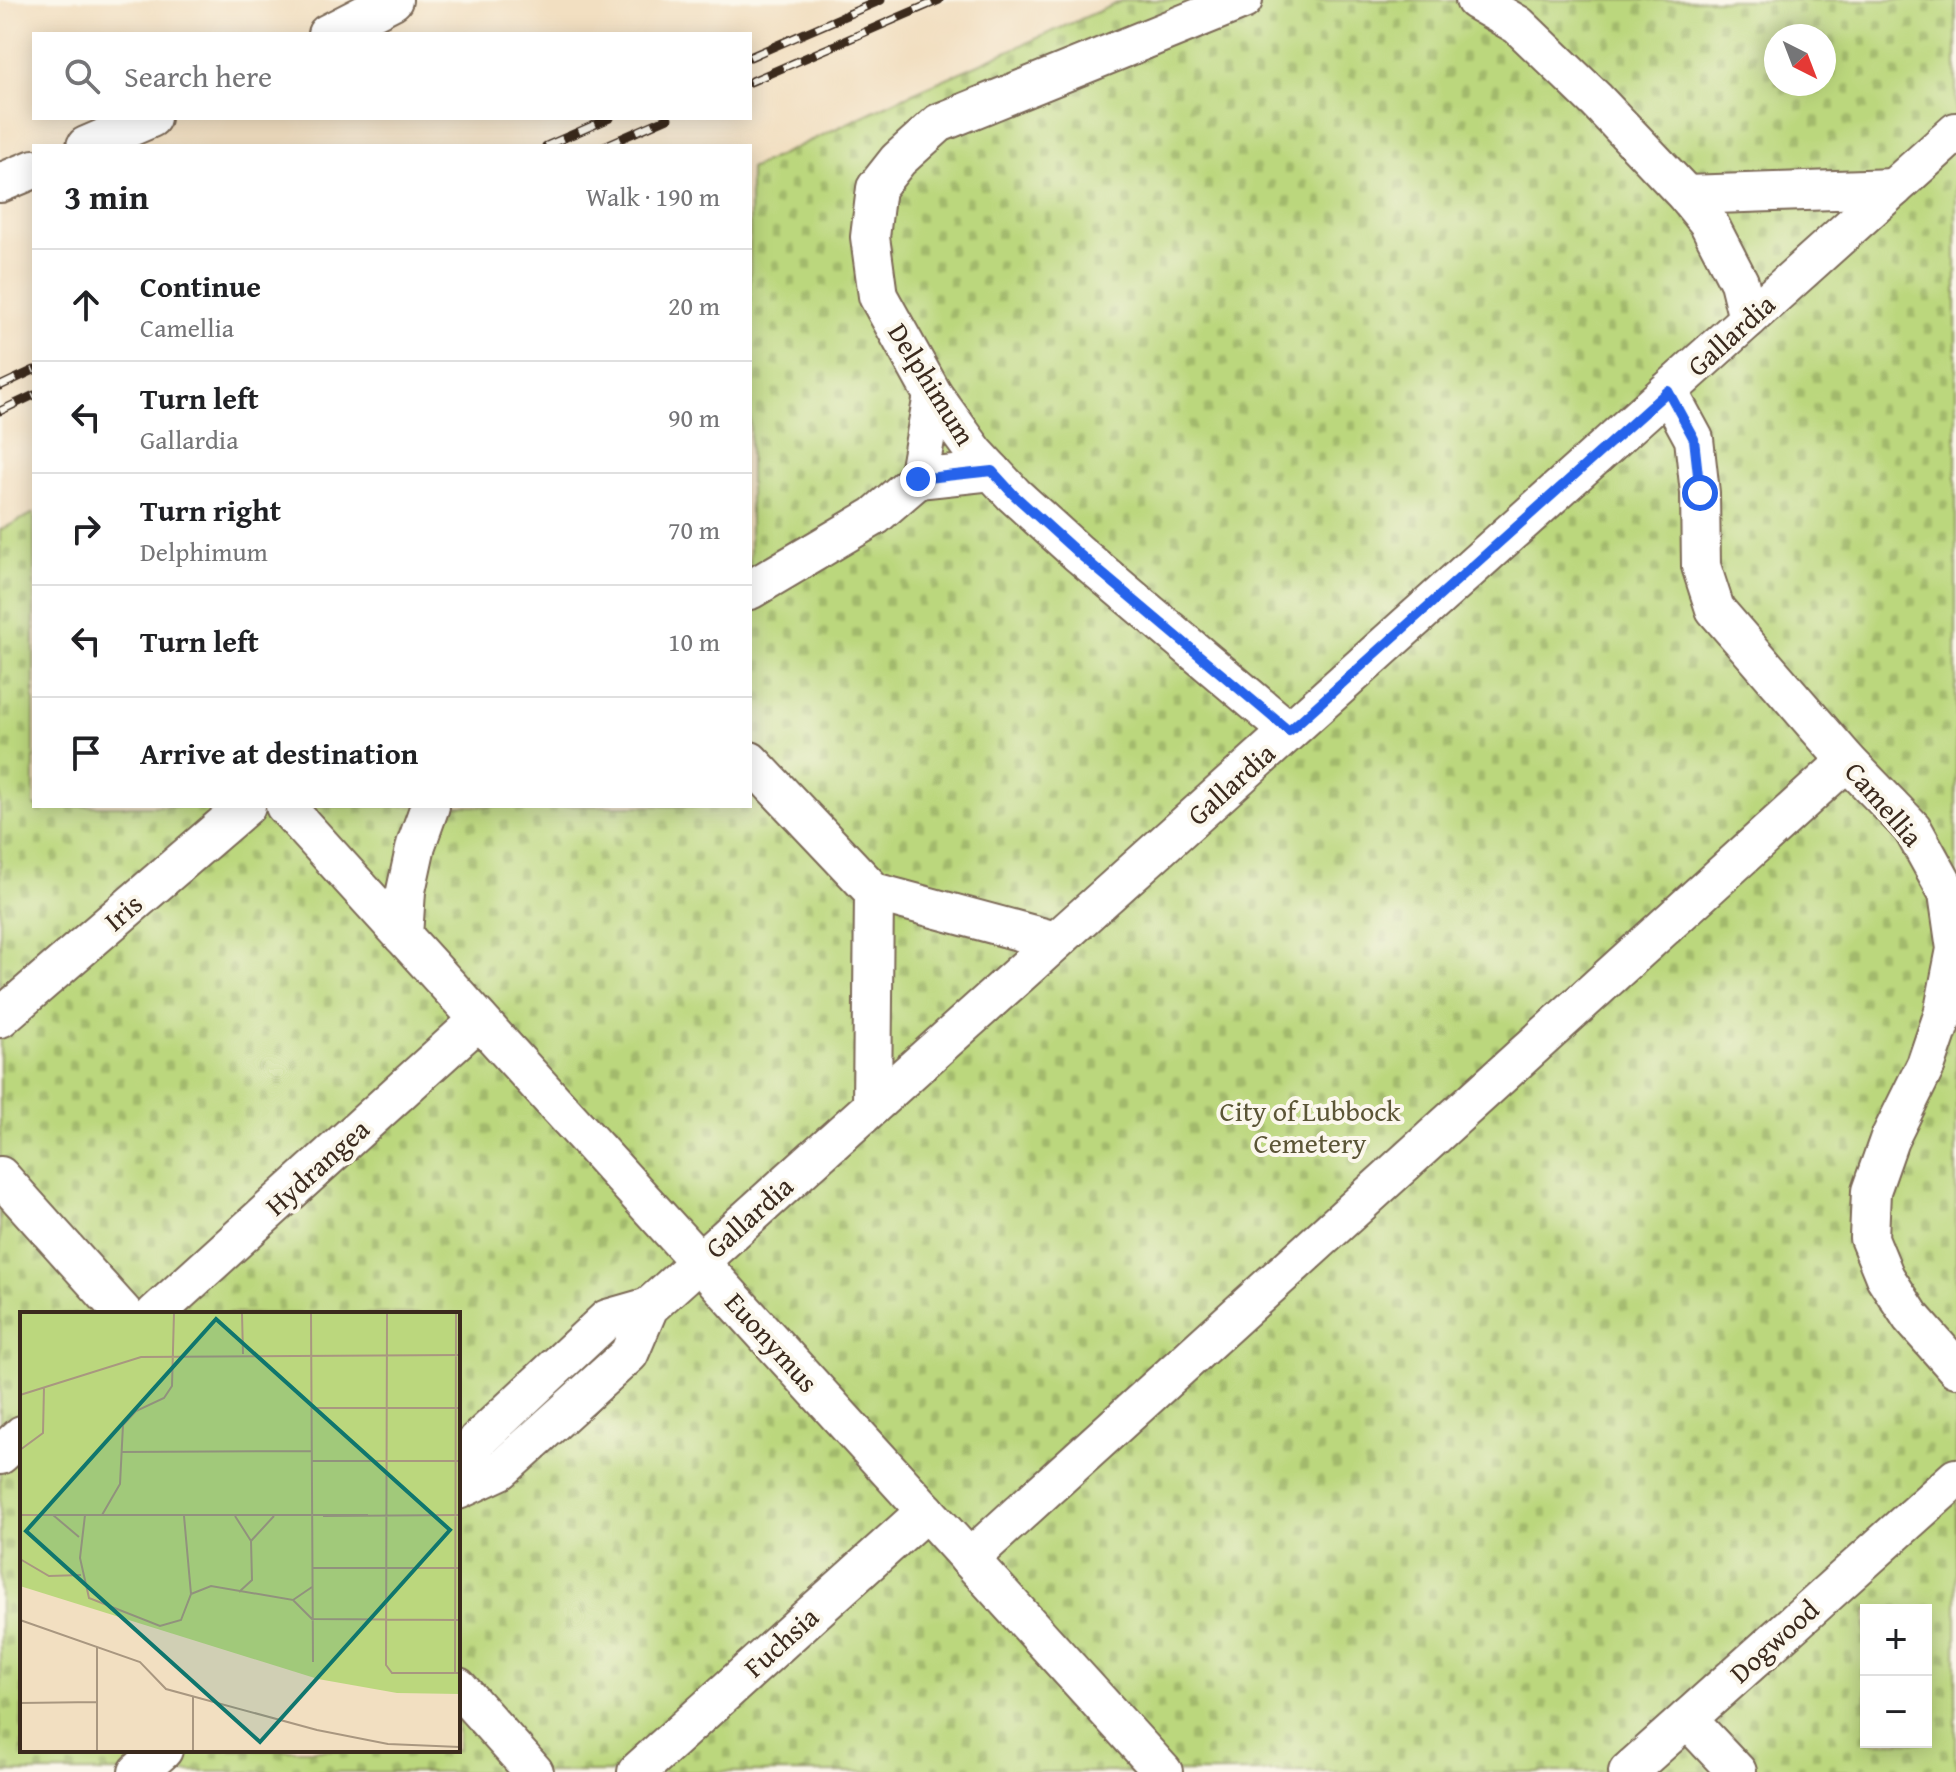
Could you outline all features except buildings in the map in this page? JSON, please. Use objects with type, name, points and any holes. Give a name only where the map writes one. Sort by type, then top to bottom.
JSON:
[{"type":"street","points":[[331,32],[393,0]]},
{"type":"street","name":"Delphimum","points":[[1243,0],[939,123],[898,160],[876,188],[870,237],[878,296],[933,395],[975,453],[1014,495],[1078,553],[1289,731]]},
{"type":"street","points":[[1475,0],[1527,12],[1596,100],[1686,195],[1708,222],[1739,282],[1748,319]]},
{"type":"street","points":[[91,144],[146,120]]},
{"type":"street","name":"Gallardia","points":[[460,1489],[501,1470],[629,1354],[649,1307],[1956,132]]},
{"type":"street","points":[[0,183],[32,170]]},
{"type":"street","points":[[1686,195],[1894,188]]},
{"type":"street","name":"Camellia","points":[[1668,391],[1694,439],[1700,493],[1701,566],[1715,609],[1847,761],[1912,828],[1948,893],[1956,949],[1943,1015],[1926,1065],[1889,1140],[1871,1191],[1869,1238],[1885,1277],[1911,1317],[1956,1368]]},
{"type":"street","points":[[918,479],[933,395]]},
{"type":"street","points":[[752,589],[875,516],[918,479],[992,471]]},
{"type":"street","points":[[969,1559],[1847,761]]},
{"type":"street","points":[[752,763],[874,892],[1056,941]]},
{"type":"street","name":"Iris","points":[[0,1018],[244,808]]},
{"type":"street","name":"Euonymus","points":[[287,808],[926,1511],[1149,1767]]},
{"type":"street","points":[[403,936],[406,891],[416,845],[429,808]]},
{"type":"street","points":[[872,1106],[874,892]]},
{"type":"street","name":"Hydrangea","points":[[157,1312],[479,1020]]},
{"type":"street","points":[[0,1176],[122,1312]]},
{"type":"street","name":"Gallardia","points":[[460,1471],[478,1440],[607,1319],[649,1307]]},
{"type":"street","points":[[0,1455],[20,1437]]},
{"type":"street","name":"Dogwood","points":[[1628,1772],[1956,1478]]},
{"type":"street","name":"Fuchsia","points":[[637,1772],[926,1511]]},
{"type":"street","points":[[460,1689],[534,1772]]},
{"type":"street","points":[[1687,1719],[1737,1772]]},
{"type":"street","points":[[138,1772],[161,1752]]},
{"type":"green space","name":"City of Lubbock Cemetery","points":[[1124,0],[1956,0],[1956,1772],[0,1772],[0,530],[32,514],[32,808],[752,808],[752,168]]},
{"type":"railway","points":[[752,56],[881,0]]},
{"type":"railway","points":[[752,81],[939,0]]},
{"type":"railway","points":[[551,144],[605,120]]},
{"type":"railway","points":[[609,144],[663,120]]},
{"type":"railway","points":[[0,386],[32,371]]},
{"type":"railway","points":[[0,411],[32,396]]},
{"type":"route","points":[[918,479],[992,471],[1078,553],[1289,731],[1668,391],[1694,439],[1700,493]]}]
